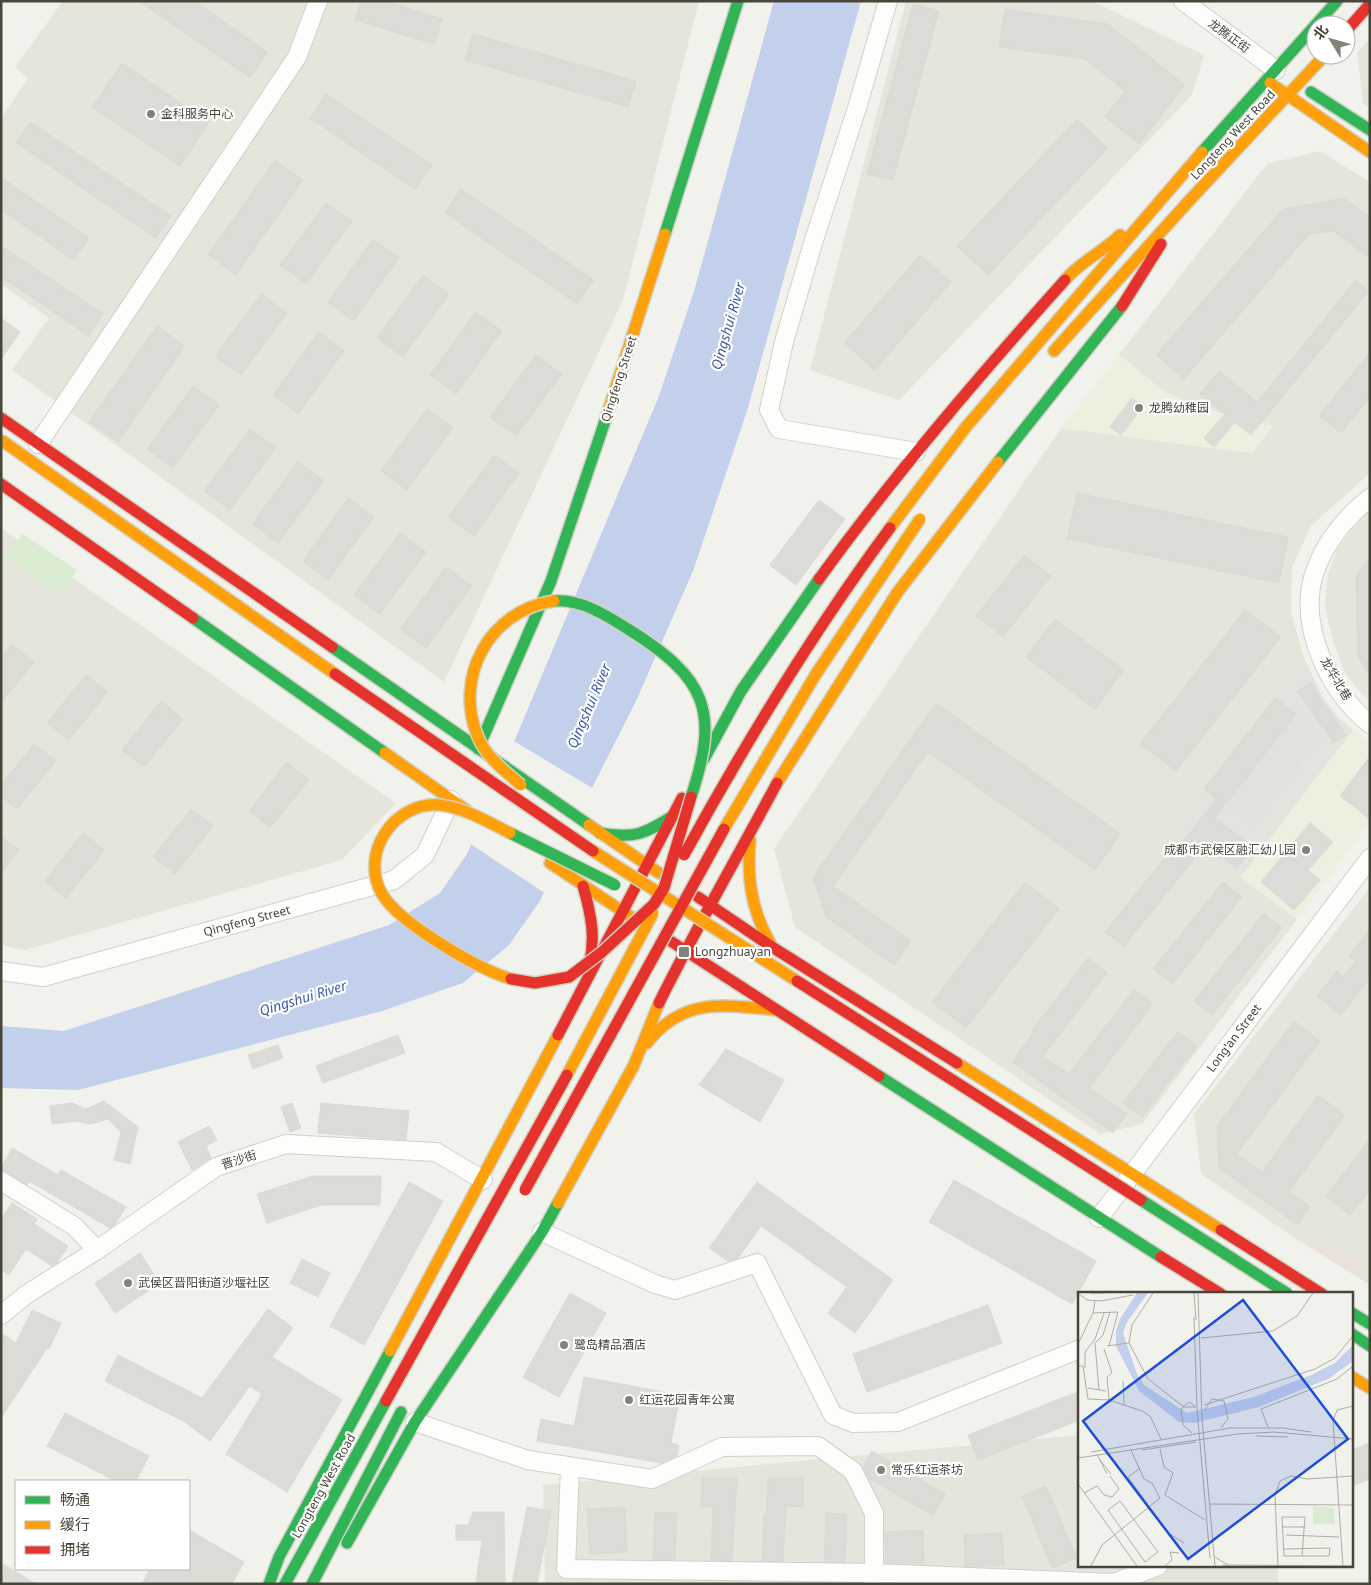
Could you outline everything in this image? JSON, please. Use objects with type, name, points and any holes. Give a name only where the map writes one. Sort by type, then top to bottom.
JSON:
[{"type":"main road","name":"Qingfeng Street","points":[[478,749],[551,581],[630,346],[738,1]]},
{"type":"main road","points":[[1283,78],[1337,1]]},
{"type":"main road","points":[[1356,20],[1370,4]]},
{"type":"main road","points":[[1283,78],[1307,65]]},
{"type":"main road","points":[[1283,78],[1288,96],[1370,152]]},
{"type":"main road","points":[[1283,78],[1370,130]]},
{"type":"main road","name":"Longteng West Road","points":[[1172,185],[1283,78],[1288,96],[1187,203]]},
{"type":"main road","points":[[269,1584],[279,1557],[483,1180],[624,913],[646,866],[741,691],[776,637],[849,536],[916,452],[1074,268],[1109,246],[1172,185]]},
{"type":"main road","points":[[615,885],[468,811],[436,804],[414,809],[396,818],[387,829],[375,860],[381,893],[393,910],[407,922],[504,977],[530,983],[550,982],[571,976],[592,961],[659,901],[715,797],[774,699],[859,571],[966,427],[1172,185]]},
{"type":"main road","points":[[1044,363],[1187,203]]},
{"type":"main road","points":[[634,1065],[651,1018],[684,950],[712,905],[779,778],[897,593],[1028,424],[1118,312],[1187,203]]},
{"type":"main road","points":[[1,418],[646,866],[712,905],[772,947],[1319,1292]]},
{"type":"main road","points":[[1,440],[239,608],[556,827],[1285,1292]]},
{"type":"main road","points":[[1,484],[468,812],[624,913],[781,1010],[1099,1218],[1202,1289]]},
{"type":"main road","points":[[517,1204],[754,776],[816,674],[927,509]]},
{"type":"main road","points":[[623,870],[498,766],[478,737],[469,692],[472,670],[478,653],[495,629],[506,620],[544,603],[559,601],[575,603],[604,614],[669,657],[690,680],[699,696],[705,715],[706,733],[700,767],[659,901]]},
{"type":"main road","points":[[596,830],[618,836],[643,834],[673,816]]},
{"type":"main road","points":[[751,832],[748,869],[751,904],[758,923],[772,947]]},
{"type":"main road","points":[[535,833],[706,943]]},
{"type":"main road","points":[[574,1007],[590,963],[595,940],[594,921],[583,886]]},
{"type":"main road","name":"Longteng West Road","points":[[285,1584],[609,999],[659,901]]},
{"type":"main road","points":[[324,1584],[415,1422],[542,1232],[634,1065],[657,1031],[668,1019],[685,1011],[711,1007],[781,1010]]},
{"type":"main road","points":[[1099,1193],[1124,1209]]},
{"type":"main road","points":[[1354,1314],[1370,1324]]},
{"type":"main road","points":[[1354,1335],[1370,1346]]},
{"type":"main road","points":[[1354,1378],[1370,1388]]},
{"type":"main road","points":[[312,1584],[404,1405]]},
{"type":"street","points":[[38,444],[297,57],[318,1]]},
{"type":"street","points":[[888,1],[857,108],[784,342],[769,410],[779,429],[916,452]]},
{"type":"street","name":"龙腾正街","points":[[1183,1],[1283,78]]},
{"type":"street","name":"龙华北巷","points":[[1370,498],[1336,531],[1314,575],[1311,606],[1313,633],[1323,664],[1340,691],[1361,717],[1370,724]]},
{"type":"street","name":"Qingfeng Street","points":[[1,971],[43,977],[394,880],[424,855],[451,800]]},
{"type":"street","name":"Long'an Street","points":[[1099,1218],[1370,858]]},
{"type":"street","name":"晋沙街","points":[[1,1314],[27,1294],[97,1250],[216,1167],[286,1144],[436,1152],[483,1180]]},
{"type":"street","points":[[1,1181],[74,1226],[97,1250]]},
{"type":"street","points":[[542,1232],[655,1284],[675,1290],[757,1263],[833,1415],[854,1424],[898,1422],[1078,1350]]},
{"type":"street","points":[[415,1422],[528,1460],[652,1479],[722,1447],[818,1446],[853,1471],[874,1512],[874,1578]]},
{"type":"street","points":[[570,1467],[566,1569],[1114,1583],[1153,1568]]},
{"type":"shaded area","points":[[63,1],[699,1],[623,300],[444,682],[12,370],[49,318],[1,284],[1,119],[28,78],[15,67]]},
{"type":"shaded area","points":[[906,1],[1092,1],[1204,55],[1192,95],[899,400],[810,370]]},
{"type":"shaded area","points":[[1370,39],[1370,108],[1363,103],[1357,53]]},
{"type":"shaded area","points":[[1320,151],[1370,182],[1370,473],[1311,526],[1292,567],[1291,612],[1304,658],[1175,828],[1297,919],[1142,1124],[1100,1134],[795,927],[774,849],[1061,428],[1252,453],[1244,420],[1187,403],[1162,390],[1119,355],[1267,164]]},
{"type":"shaded area","name":"龙腾幼稚园","points":[[1119,355],[1162,390],[1187,403],[1215,413],[1273,426],[1252,453],[1061,428]]},
{"type":"shaded area","points":[[1370,508],[1370,700],[1362,694],[1345,673],[1333,641],[1325,607],[1327,577],[1337,549]]},
{"type":"shaded area","points":[[1,528],[396,803],[342,860],[25,950],[1,945]]},
{"type":"shaded area","points":[[1304,658],[1322,696],[1338,717],[1353,730],[1241,877],[1174,828]]},
{"type":"shaded area","points":[[1298,708],[1321,736],[1253,825],[1225,804]]},
{"type":"shaded area","name":"成都市武侯区融汇幼儿园","points":[[1353,730],[1370,743],[1370,823],[1297,919],[1241,877]]},
{"type":"shaded area","points":[[1370,887],[1370,1259],[1298,1240],[1201,1174],[1194,1114]]},
{"type":"shaded area","points":[[1298,1240],[1370,1259],[1370,1285]]},
{"type":"shaded area","points":[[1078,1435],[1078,1568],[1278,1568],[1278,1584],[545,1584],[543,1485]]},
{"type":"green space","points":[[22,534],[77,570],[61,594],[6,557]]},
{"type":"water","name":"Qingshui River","points":[[774,1],[861,1],[747,411],[693,571],[636,701],[589,794],[540,901],[509,945],[463,983],[382,1011],[78,1090],[1,1088],[1,1026],[64,1031],[389,925],[440,893],[467,854],[659,396],[695,288]]},
{"type":"pier","points":[[512,740],[594,789],[546,894],[469,843]]},
{"type":"building","points":[[139,1],[194,1],[268,52],[250,78]]},
{"type":"building","points":[[361,1],[386,1],[442,19],[434,44],[355,20]]},
{"type":"building","points":[[913,4],[939,11],[893,180],[867,174]]},
{"type":"building","points":[[1005,9],[1108,24],[1185,85],[1139,144],[1105,117],[1125,91],[1085,59],[999,47]]},
{"type":"building","points":[[473,34],[636,81],[628,107],[465,60]]},
{"type":"building","name":"金科服务中心","points":[[122,63],[209,122],[180,166],[92,107]]},
{"type":"building","points":[[326,94],[432,165],[415,189],[310,118]]},
{"type":"building","points":[[1077,119],[1108,148],[988,275],[957,246]]},
{"type":"building","points":[[30,122],[171,216],[156,238],[16,143]]},
{"type":"building","points":[[275,160],[303,180],[236,275],[208,255]]},
{"type":"building","points":[[1,177],[89,238],[74,260],[1,210]]},
{"type":"building","points":[[461,189],[594,280],[577,304],[445,213]]},
{"type":"building","points":[[1344,198],[1370,217],[1370,258],[1333,231],[1309,234],[1184,379],[1156,355],[1283,209]]},
{"type":"building","points":[[326,203],[352,221],[306,284],[280,265]]},
{"type":"building","points":[[373,239],[399,258],[353,321],[328,302]]},
{"type":"building","points":[[1,246],[103,314],[89,336],[1,277]]},
{"type":"building","points":[[920,255],[951,282],[875,370],[844,343]]},
{"type":"building","points":[[423,275],[449,294],[403,357],[377,338]]},
{"type":"building","points":[[1356,280],[1369,291],[1251,435],[1235,422],[1214,447],[1204,438],[1225,414],[1200,394],[1219,371],[1257,402]]},
{"type":"building","points":[[261,294],[287,313],[241,375],[215,356]]},
{"type":"building","points":[[476,312],[502,331],[456,394],[430,375]]},
{"type":"building","points":[[1,318],[20,332],[1,359]]},
{"type":"building","points":[[157,326],[185,346],[118,442],[89,422]]},
{"type":"building","points":[[319,332],[344,351],[298,414],[273,395]]},
{"type":"building","points":[[1370,352],[1370,397],[1341,433],[1319,416]]},
{"type":"building","points":[[536,355],[562,374],[516,436],[490,417]]},
{"type":"building","points":[[193,386],[219,405],[173,468],[147,449]]},
{"type":"building","points":[[1132,398],[1143,406],[1121,435],[1110,427]]},
{"type":"building","points":[[427,409],[453,428],[407,490],[381,471]]},
{"type":"building","points":[[250,429],[276,447],[230,510],[204,491]]},
{"type":"building","points":[[494,455],[519,473],[474,536],[448,517]]},
{"type":"building","points":[[298,462],[324,481],[278,543],[252,524]]},
{"type":"building","points":[[1077,493],[1288,537],[1279,583],[1067,539]]},
{"type":"building","points":[[348,498],[374,517],[328,580],[303,561]]},
{"type":"building","points":[[819,500],[845,519],[796,585],[770,565]]},
{"type":"building","points":[[400,533],[426,552],[380,614],[354,595]]},
{"type":"building","points":[[1024,555],[1051,576],[1003,637],[976,616]]},
{"type":"building","points":[[1370,557],[1370,676],[1358,656],[1356,576]]},
{"type":"building","points":[[446,567],[472,586],[426,648],[400,629]]},
{"type":"building","points":[[1245,610],[1281,637],[1176,771],[1140,744]]},
{"type":"building","points":[[1055,619],[1124,670],[1095,709],[1026,657]]},
{"type":"building","points":[[12,644],[34,662],[1,703],[1,658]]},
{"type":"building","points":[[86,675],[108,692],[69,740],[47,723]]},
{"type":"building","points":[[1310,683],[1346,735],[1334,743],[1297,691]]},
{"type":"building","points":[[1275,698],[1296,714],[1215,818],[1253,847],[1237,868],[1206,844],[1124,946],[1105,932],[1176,844],[1179,847],[1216,799],[1204,789]]},
{"type":"building","points":[[161,701],[183,719],[144,767],[122,750]]},
{"type":"building","points":[[936,703],[1121,834],[1095,870],[928,752],[833,886],[911,941],[894,965],[826,917],[813,877]]},
{"type":"building","points":[[34,744],[56,761],[17,809],[1,796],[1,785]]},
{"type":"building","points":[[1370,756],[1370,819],[1340,796]]},
{"type":"building","points":[[287,762],[309,780],[270,828],[249,811]]},
{"type":"building","points":[[191,809],[213,826],[175,874],[153,857]]},
{"type":"building","points":[[1310,823],[1333,842],[1308,870],[1320,880],[1294,910],[1261,882]]},
{"type":"building","points":[[83,833],[105,850],[66,898],[45,881]]},
{"type":"building","points":[[1,836],[19,850],[1,873]]},
{"type":"building","points":[[1025,882],[1059,909],[966,1028],[932,1002]]},
{"type":"building","points":[[1223,882],[1242,897],[1172,984],[1153,969]]},
{"type":"building","points":[[1264,913],[1282,928],[1212,1015],[1194,1001]]},
{"type":"building","points":[[1370,929],[1370,978],[1341,1015],[1317,996],[1337,971],[1343,977],[1356,961],[1349,956]]},
{"type":"building","points":[[1088,958],[1107,973],[1043,1056],[1069,1074],[1134,989],[1153,1004],[1089,1088],[1127,1114],[1113,1133],[1012,1062],[1034,1031],[1032,1030]]},
{"type":"building","points":[[1294,1021],[1320,1041],[1237,1154],[1262,1172],[1318,1095],[1345,1115],[1289,1192],[1310,1207],[1297,1225],[1219,1168],[1217,1126]]},
{"type":"building","points":[[1178,1031],[1197,1046],[1142,1117],[1123,1103]]},
{"type":"building","points":[[398,1035],[405,1053],[323,1083],[316,1066]]},
{"type":"building","points":[[278,1045],[283,1058],[253,1069],[248,1055]]},
{"type":"building","points":[[726,1049],[784,1080],[760,1122],[699,1085]]},
{"type":"building","points":[[104,1101],[138,1127],[130,1164],[114,1160],[121,1132],[108,1119],[90,1124],[77,1121],[52,1124],[50,1106],[72,1103],[86,1109]]},
{"type":"building","points":[[292,1103],[301,1128],[290,1132],[281,1107]]},
{"type":"building","points":[[321,1103],[409,1111],[406,1140],[318,1133]]},
{"type":"building","points":[[209,1126],[217,1140],[206,1146],[211,1158],[192,1170],[178,1142]]},
{"type":"building","points":[[1370,1139],[1370,1190],[1350,1215],[1326,1196]]},
{"type":"building","points":[[12,1148],[58,1175],[61,1170],[126,1207],[115,1224],[110,1228],[29,1181],[27,1185],[1,1169]]},
{"type":"building","points":[[313,1176],[381,1176],[380,1205],[321,1205],[267,1223],[257,1194]]},
{"type":"building","points":[[954,1180],[1096,1261],[1072,1304],[929,1222]]},
{"type":"building","points":[[409,1182],[443,1201],[364,1345],[330,1326]]},
{"type":"building","points":[[757,1182],[893,1280],[855,1333],[828,1313],[847,1287],[761,1226],[738,1258],[728,1261],[709,1248]]},
{"type":"building","points":[[12,1203],[37,1219],[34,1224],[68,1246],[57,1263],[52,1266],[26,1249],[9,1275],[1,1270],[1,1219]]},
{"type":"building","name":"武侯区晋阳街道沙堰社区","points":[[140,1253],[160,1283],[115,1313],[95,1283]]},
{"type":"building","points":[[302,1259],[330,1273],[318,1297],[290,1283]]},
{"type":"building","name":"鹭岛精品酒店","points":[[570,1293],[606,1313],[559,1397],[523,1377]]},
{"type":"building","points":[[988,1305],[1002,1343],[867,1392],[853,1354]]},
{"type":"building","points":[[268,1309],[293,1328],[272,1357],[342,1400],[287,1492],[226,1454],[262,1394],[250,1386],[210,1441],[185,1422],[105,1381],[118,1355],[202,1398]]},
{"type":"building","points":[[32,1310],[61,1323],[49,1349],[47,1348],[1,1418],[1,1333],[16,1343]]},
{"type":"building","points":[[584,1377],[680,1395],[671,1443],[679,1445],[677,1456],[661,1463],[537,1441],[541,1419],[574,1426]]},
{"type":"building","points":[[1078,1392],[1078,1421],[978,1460],[968,1435]]},
{"type":"building","points":[[65,1413],[149,1456],[137,1480],[114,1480],[47,1446]]},
{"type":"building","points":[[1370,1443],[1370,1479],[1354,1485],[1354,1449]]},
{"type":"building","points":[[872,1451],[945,1494],[933,1516],[869,1478],[863,1467]]},
{"type":"building","points":[[702,1478],[737,1478],[732,1561],[711,1560],[713,1507],[701,1506]]},
{"type":"building","points":[[768,1478],[803,1478],[803,1507],[786,1506],[783,1561],[762,1561],[764,1514],[767,1514]]},
{"type":"building","points":[[1046,1486],[1077,1558],[1052,1568],[1022,1496]]},
{"type":"building","points":[[527,1507],[551,1511],[537,1584],[512,1584]]},
{"type":"building","points":[[625,1507],[627,1552],[590,1554],[587,1509]]},
{"type":"building","points":[[473,1512],[504,1512],[505,1584],[476,1584],[482,1540],[456,1540],[456,1525],[468,1525]]},
{"type":"building","points":[[655,1512],[677,1513],[675,1560],[653,1560]]},
{"type":"building","points":[[826,1513],[847,1514],[845,1562],[824,1562]]},
{"type":"building","points":[[923,1530],[924,1563],[886,1563],[885,1532]]},
{"type":"building","points":[[190,1531],[244,1562],[232,1584],[142,1584],[149,1570],[190,1570]]},
{"type":"building","points":[[1002,1533],[1004,1566],[965,1566],[964,1535]]},
{"type":"building","points":[[1,1563],[36,1584],[1,1584]]},
{"type":"traffic: fast","points":[[665,234],[738,1]]},
{"type":"traffic: fast","points":[[1202,152],[1337,1]]},
{"type":"traffic: fast","points":[[1311,92],[1370,130]]},
{"type":"traffic: fast","points":[[998,462],[1122,306]]},
{"type":"traffic: fast","points":[[478,749],[551,581],[606,418]]},
{"type":"traffic: fast","points":[[704,759],[741,691],[819,579]]},
{"type":"traffic: fast","points":[[554,601],[583,605],[611,618],[654,647],[675,664],[690,681],[700,699],[704,719],[704,741],[700,767],[691,797]]},
{"type":"traffic: fast","points":[[193,618],[385,753]]},
{"type":"traffic: fast","points":[[332,647],[589,825]]},
{"type":"traffic: fast","points":[[600,833],[612,835],[639,834],[673,816]]},
{"type":"traffic: fast","points":[[510,833],[615,885]]},
{"type":"traffic: fast","points":[[879,1076],[1161,1257]]},
{"type":"traffic: fast","points":[[1141,1200],[1285,1292]]},
{"type":"traffic: fast","points":[[347,1543],[415,1422],[542,1232],[558,1203]]},
{"type":"traffic: fast","points":[[1354,1314],[1370,1324]]},
{"type":"traffic: fast","points":[[1354,1335],[1370,1346]]},
{"type":"traffic: fast","points":[[269,1584],[279,1557],[390,1351]]},
{"type":"traffic: fast","points":[[285,1584],[386,1401]]},
{"type":"traffic: fast","points":[[312,1584],[401,1412]]},
{"type":"traffic: slow","points":[[1054,351],[1187,203],[1316,65]]},
{"type":"traffic: slow","points":[[1270,83],[1370,152]]},
{"type":"traffic: slow","points":[[966,427],[1202,152]]},
{"type":"traffic: slow","points":[[606,418],[665,234]]},
{"type":"traffic: slow","points":[[1065,280],[1078,267],[1120,235]]},
{"type":"traffic: slow","points":[[890,528],[966,427]]},
{"type":"traffic: slow","points":[[1,440],[335,674]]},
{"type":"traffic: slow","points":[[777,783],[897,593],[998,462]]},
{"type":"traffic: slow","points":[[724,829],[816,674],[920,519]]},
{"type":"traffic: slow","points":[[521,785],[502,769],[481,744],[471,715],[470,692],[474,670],[482,650],[495,632],[511,618],[531,607],[554,601]]},
{"type":"traffic: slow","points":[[385,753],[466,810]]},
{"type":"traffic: slow","points":[[510,833],[458,809],[440,805],[423,806],[408,812],[395,821],[385,833],[378,847],[375,863],[376,879],[382,894],[391,906],[405,918],[440,944],[479,966],[511,979]]},
{"type":"traffic: slow","points":[[589,825],[659,873]]},
{"type":"traffic: slow","points":[[750,840],[749,867],[752,893],[758,918],[770,943]]},
{"type":"traffic: slow","points":[[593,851],[797,981]]},
{"type":"traffic: slow","points":[[550,863],[637,921]]},
{"type":"traffic: slow","points":[[567,1075],[653,913]]},
{"type":"traffic: slow","points":[[558,1203],[634,1065],[659,1003]]},
{"type":"traffic: slow","points":[[647,1043],[661,1028],[675,1018],[705,1007],[721,1006],[776,1010]]},
{"type":"traffic: slow","points":[[390,1351],[558,1035]]},
{"type":"traffic: slow","points":[[957,1063],[1221,1230]]},
{"type":"traffic: slow","points":[[1354,1378],[1370,1388]]},
{"type":"traffic: jam","points":[[1356,20],[1370,4]]},
{"type":"traffic: jam","points":[[1122,306],[1161,244]]},
{"type":"traffic: jam","points":[[819,579],[877,501],[938,426],[1065,280]]},
{"type":"traffic: jam","points":[[1,418],[332,647]]},
{"type":"traffic: jam","points":[[1,484],[193,618]]},
{"type":"traffic: jam","points":[[684,855],[781,688],[834,607],[890,528]]},
{"type":"traffic: jam","points":[[335,674],[593,851]]},
{"type":"traffic: jam","points":[[659,1003],[777,783]]},
{"type":"traffic: jam","points":[[511,979],[535,983],[569,977],[602,952],[654,904],[664,888],[691,797]]},
{"type":"traffic: jam","points":[[558,1035],[682,798]]},
{"type":"traffic: jam","points":[[525,1190],[724,829]]},
{"type":"traffic: jam","points":[[583,886],[592,926],[589,966]]},
{"type":"traffic: jam","points":[[698,897],[772,947],[957,1063]]},
{"type":"traffic: jam","points":[[672,942],[879,1076]]},
{"type":"traffic: jam","points":[[797,981],[1141,1200]]},
{"type":"traffic: jam","points":[[386,1401],[567,1075]]},
{"type":"traffic: jam","points":[[1221,1230],[1319,1292]]},
{"type":"traffic: jam","points":[[1161,1257],[1218,1292]]},
{"type":"place","name":"金科服务中心","points":[[151,114]]},
{"type":"place","name":"龙腾幼稚园","points":[[1139,408]]},
{"type":"place","name":"成都市武侯区融汇幼儿园","points":[[1306,850]]},
{"type":"place","name":"Longzhuayan","points":[[684,952]]},
{"type":"place","name":"武侯区晋阳街道沙堰社区","points":[[128,1283]]},
{"type":"place","name":"鹭岛精品酒店","points":[[564,1345]]},
{"type":"place","name":"红运花园青年公寓","points":[[629,1400]]},
{"type":"place","name":"常乐红运茶坊","points":[[881,1470]]}]
